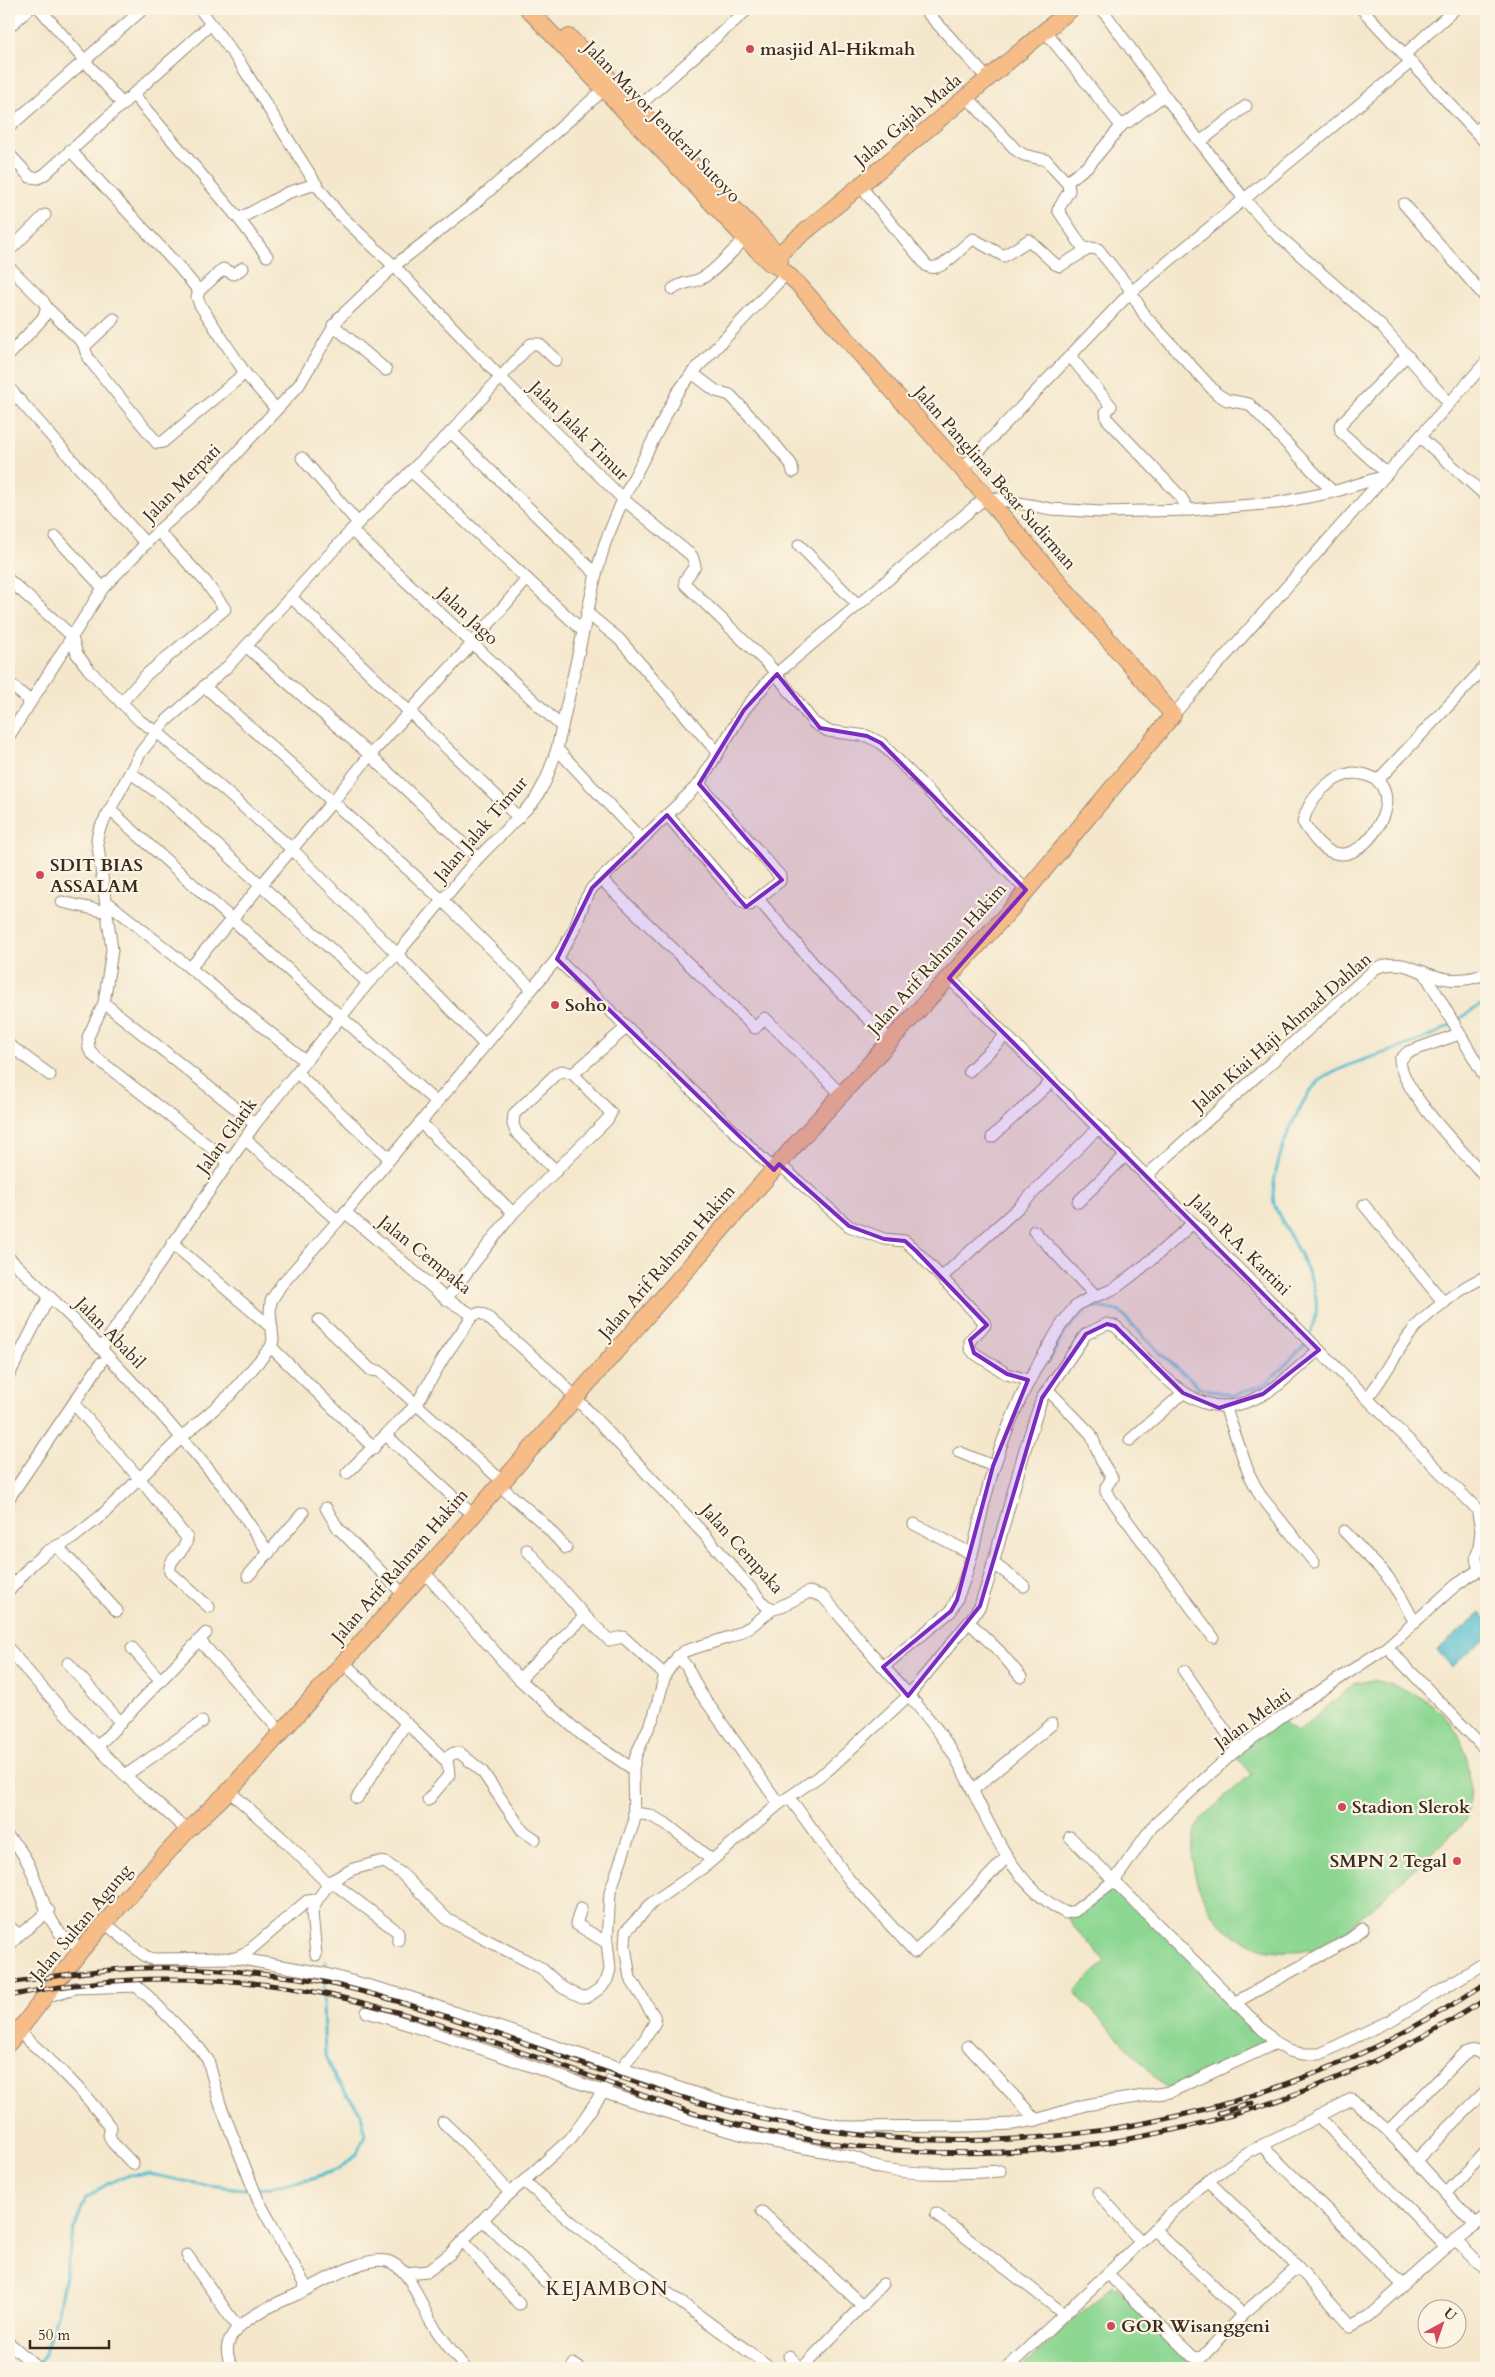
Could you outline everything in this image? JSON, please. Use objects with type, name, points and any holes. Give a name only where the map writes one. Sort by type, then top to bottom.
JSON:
[{"type":"highway","name":"Jalan Mayor Jenderal Sutoyo","points":[[528,9],[608,86],[779,265]]},
{"type":"highway","points":[[542,9],[608,86]]},
{"type":"highway","name":"Jalan Gajah Mada","points":[[779,265],[860,186],[1071,9]]},
{"type":"highway","name":"Jalan Panglima Besar Sudirman","points":[[779,265],[962,469],[1173,715]]},
{"type":"highway","name":"Jalan Arif Rahman Hakim","points":[[187,1831],[229,1791],[424,1572],[472,1514],[576,1399],[776,1167],[949,978],[1026,890],[1173,715]]},
{"type":"highway","name":"Jalan Sultan Agung","points":[[14,2037],[82,1949],[187,1831]]},
{"type":"street","points":[[9,27],[29,9]]},
{"type":"street","points":[[40,9],[123,105]]},
{"type":"street","points":[[9,127],[143,9]]},
{"type":"street","name":"Jalan Jalak Timur","points":[[200,9],[240,63],[316,184],[338,213],[394,266],[501,378],[623,499],[605,543],[596,574],[557,749],[541,790],[519,818],[478,858],[397,954]]},
{"type":"street","points":[[633,112],[748,9]]},
{"type":"street","points":[[924,9],[988,80]]},
{"type":"street","points":[[1102,9],[1164,95],[1244,199],[1272,230],[1381,326],[1449,403]]},
{"type":"street","points":[[1362,9],[1486,143]]},
{"type":"street","points":[[962,469],[1130,293],[1244,199],[1408,58],[1455,9]]},
{"type":"street","points":[[9,154],[34,179],[44,174],[211,24]]},
{"type":"street","points":[[1045,31],[1112,117],[1123,124]]},
{"type":"street","name":"Jalan Merpati","points":[[9,736],[30,700],[103,588],[158,531],[198,495],[299,385],[310,370],[333,325],[394,266],[475,203],[608,86]]},
{"type":"street","points":[[134,94],[239,219],[267,256]]},
{"type":"street","points":[[1067,182],[1089,164],[1123,124],[1134,119],[1164,95]]},
{"type":"street","points":[[967,97],[1016,150],[1024,155],[1046,160],[1067,182],[1069,191],[1058,210],[1085,251]]},
{"type":"street","points":[[1200,142],[1246,106]]},
{"type":"street","points":[[1476,132],[1486,122]]},
{"type":"street","points":[[70,150],[199,291]]},
{"type":"street","points":[[239,219],[287,193],[316,184]]},
{"type":"street","points":[[860,186],[926,266],[931,268],[939,267],[973,238],[1004,256],[1029,240],[1060,266],[1085,251],[1098,248],[1127,285],[1145,316],[1217,394],[1227,400],[1249,404],[1333,492]]},
{"type":"street","points":[[1404,204],[1486,298]]},
{"type":"street","points":[[9,252],[45,215]]},
{"type":"street","points":[[673,289],[686,281],[698,280],[707,275],[750,234]]},
{"type":"street","points":[[779,265],[677,393],[623,499],[692,556],[695,566],[685,584],[777,674],[820,728],[842,734],[867,736],[882,743],[1026,890]]},
{"type":"street","points":[[9,267],[43,301],[46,308],[85,346],[88,358],[159,443],[245,373]]},
{"type":"street","points":[[243,268],[234,274],[223,269],[199,291],[197,297],[200,306],[245,373],[276,409]]},
{"type":"street","points":[[9,355],[42,318],[46,308]]},
{"type":"street","points":[[85,346],[114,319]]},
{"type":"street","points":[[333,325],[386,370]]},
{"type":"street","points":[[229,1162],[94,1056],[89,1048],[88,1038],[104,1003],[112,950],[107,907],[100,872],[97,839],[99,830],[141,752],[157,732],[181,706],[246,646],[355,527],[452,432],[530,344],[534,342],[539,344],[556,360]]},
{"type":"street","points":[[1386,475],[1341,432],[1340,425],[1408,355]]},
{"type":"street","points":[[1070,356],[1111,406],[1106,412],[1107,419],[1180,496],[1189,510]]},
{"type":"street","points":[[1173,715],[1486,362]]},
{"type":"street","points":[[692,373],[716,391],[730,395],[763,430],[791,464],[793,472]]},
{"type":"street","points":[[9,388],[146,544]]},
{"type":"street","points":[[452,432],[596,574]]},
{"type":"street","points":[[1420,436],[1486,496]]},
{"type":"street","name":"Jalan Jago","points":[[302,458],[355,527],[472,644],[562,727]]},
{"type":"street","points":[[411,471],[583,631]]},
{"type":"street","points":[[9,1591],[32,1564],[56,1546],[72,1538],[102,1515],[182,1437],[244,1381],[271,1347],[272,1328],[270,1312],[275,1293],[342,1217],[484,1044],[557,959],[575,928],[584,902],[602,879],[699,784],[744,710],[777,674],[986,497],[1051,509],[1102,512],[1189,510],[1277,503],[1333,492],[1386,475]]},
{"type":"street","points":[[121,703],[147,674],[225,609],[205,581],[158,531]]},
{"type":"street","points":[[56,537],[103,588]]},
{"type":"street","points":[[799,545],[858,605]]},
{"type":"street","points":[[190,968],[334,800],[370,755],[472,644],[527,579]]},
{"type":"street","points":[[9,580],[72,636],[77,654],[121,703],[292,849],[484,1044]]},
{"type":"street","points":[[291,597],[519,818]]},
{"type":"street","points":[[587,612],[619,639],[718,753]]},
{"type":"street","points":[[246,646],[370,755],[478,858]]},
{"type":"street","points":[[1378,780],[1486,666]]},
{"type":"street","points":[[9,684],[30,700]]},
{"type":"street","points":[[204,686],[334,800],[442,900],[532,989]]},
{"type":"street","points":[[557,749],[579,769],[641,839]]},
{"type":"street","points":[[131,773],[168,801],[262,884],[368,983]]},
{"type":"street","points":[[1353,773],[1365,774],[1378,780],[1384,790],[1386,801],[1382,821],[1371,836],[1357,848],[1341,854],[1328,851],[1318,843],[1303,822],[1306,810],[1324,788],[1341,775],[1353,773]]},
{"type":"street","points":[[667,816],[742,902],[750,905],[781,878],[699,784]]},
{"type":"street","points":[[110,810],[233,918],[340,1018],[437,1103]]},
{"type":"street","points":[[602,879],[755,1028],[765,1018],[841,1094]]},
{"type":"street","points":[[758,899],[824,976],[891,1041]]},
{"type":"street","points":[[62,902],[107,907],[190,968],[305,1061]]},
{"type":"street","name":"Jalan Glatik","points":[[101,1349],[254,1124],[368,983],[397,954]]},
{"type":"street","points":[[557,959],[626,1027],[776,1167],[849,1226],[884,1239],[905,1241],[942,1277],[985,1325],[970,1340],[970,1348],[974,1353],[1007,1374],[1028,1380]]},
{"type":"street","name":"Jalan Kiai Haji Ahmad Dahlan","points":[[1146,1176],[1376,968],[1388,963],[1401,964],[1445,979],[1462,980],[1486,974]]},
{"type":"street","points":[[1424,972],[1486,1079]]},
{"type":"street","name":"Jalan R.A. Kartini","points":[[949,978],[1298,1328],[1477,1509],[1486,1521]]},
{"type":"street","points":[[104,1003],[254,1124]]},
{"type":"street","points":[[573,1074],[626,1027]]},
{"type":"street","points":[[1457,1030],[1408,1052],[1400,1060],[1400,1068],[1422,1104],[1486,1177]]},
{"type":"street","points":[[969,1071],[1006,1035]]},
{"type":"street","points":[[9,1045],[50,1075]]},
{"type":"street","points":[[446,1299],[513,1213],[556,1170],[606,1120],[611,1113],[573,1074],[562,1071],[557,1073],[514,1114],[513,1124],[516,1132],[556,1170]]},
{"type":"street","points":[[297,1073],[389,1158]]},
{"type":"street","points":[[992,1137],[1052,1081]]},
{"type":"street","points":[[420,1122],[513,1213]]},
{"type":"street","points":[[942,1277],[1020,1206],[1098,1128]]},
{"type":"street","name":"Jalan Cempaka","points":[[245,1139],[446,1299],[473,1315],[480,1312],[556,1377],[704,1534],[756,1596],[773,1609],[803,1594],[816,1593],[828,1602],[941,1735],[974,1789],[998,1843],[1007,1857],[1051,1906],[1066,1913]]},
{"type":"street","points":[[1078,1202],[1126,1155]]},
{"type":"street","points":[[1364,1205],[1444,1304]]},
{"type":"street","points":[[887,1671],[951,1611],[961,1590],[972,1554],[993,1466],[1028,1380],[1061,1326],[1075,1308],[1095,1295],[1115,1288],[1193,1223]]},
{"type":"street","points":[[1034,1231],[1095,1295]]},
{"type":"street","points":[[172,1243],[272,1328]]},
{"type":"street","name":"Jalan Ababil","points":[[9,1258],[75,1320],[182,1437],[223,1486],[269,1552]]},
{"type":"street","points":[[1367,1398],[1383,1379],[1411,1332],[1464,1288],[1486,1277]]},
{"type":"street","points":[[9,1375],[49,1297]]},
{"type":"street","points":[[347,1473],[416,1405],[444,1357],[473,1315]]},
{"type":"street","points":[[318,1320],[371,1370],[378,1371],[416,1405],[542,1522],[566,1548]]},
{"type":"street","points":[[316,1955],[312,1912],[316,1900],[334,1884],[368,1864],[386,1863],[402,1874],[448,1920],[541,1968],[563,1988],[582,1997],[589,1996],[604,1985],[618,1955],[626,1931],[638,1916],[653,1902],[712,1860],[784,1801],[828,1770],[907,1694],[969,1622],[980,1606],[1032,1423],[1048,1390],[1086,1334],[1107,1324],[1115,1326],[1121,1330],[1141,1354],[1183,1393],[1211,1406],[1225,1406],[1263,1394],[1279,1384],[1317,1348]]},
{"type":"street","points":[[271,1347],[374,1448]]},
{"type":"street","points":[[9,1497],[101,1363]]},
{"type":"street","points":[[1048,1390],[1090,1434],[1101,1460],[1112,1478],[1112,1482],[1106,1487],[1106,1492],[1213,1637]]},
{"type":"street","points":[[1130,1440],[1183,1393]]},
{"type":"street","points":[[74,1404],[140,1478],[187,1538],[186,1543],[171,1562],[170,1572],[210,1607]]},
{"type":"street","points":[[1225,1406],[1249,1474],[1260,1495],[1314,1562]]},
{"type":"street","points":[[386,1436],[472,1514]]},
{"type":"street","points":[[958,1452],[993,1466]]},
{"type":"street","points":[[326,1508],[350,1541],[403,1594]]},
{"type":"street","points":[[1477,1509],[1483,1546],[1476,1559],[1484,1573]]},
{"type":"street","points":[[248,1576],[303,1513]]},
{"type":"street","points":[[914,1524],[972,1554]]},
{"type":"street","points":[[1344,1531],[1387,1576],[1415,1623]]},
{"type":"street","points":[[56,1546],[117,1611]]},
{"type":"street","points":[[527,1550],[584,1616],[609,1640],[623,1637],[665,1675]]},
{"type":"street","points":[[993,1563],[1024,1586]]},
{"type":"street","points":[[424,1572],[519,1679],[582,1735],[633,1769]]},
{"type":"street","name":"Jalan Melati","points":[[1066,1913],[1074,1911],[1115,1880],[1152,1827],[1238,1749],[1278,1719],[1387,1647],[1456,1585],[1484,1573]]},
{"type":"street","points":[[608,1942],[610,1892],[634,1822],[633,1769],[636,1755],[654,1716],[665,1675],[682,1662],[685,1651],[733,1636],[750,1627],[773,1609]]},
{"type":"street","points":[[519,1679],[584,1616]]},
{"type":"street","points":[[969,1622],[1000,1652],[1021,1677]]},
{"type":"street","points":[[98,1746],[203,1637],[281,1732]]},
{"type":"street","points":[[1387,1647],[1486,1750]]},
{"type":"street","points":[[132,1648],[161,1681]]},
{"type":"street","points":[[9,1650],[34,1680],[126,1775],[169,1812],[187,1831]]},
{"type":"street","points":[[343,1662],[444,1760],[447,1759]]},
{"type":"street","points":[[682,1662],[698,1691],[784,1801],[850,1881],[915,1952],[1007,1857]]},
{"type":"street","points":[[68,1663],[121,1723]]},
{"type":"street","points":[[1184,1671],[1238,1749]]},
{"type":"street","points":[[126,1775],[202,1722]]},
{"type":"street","points":[[357,1798],[406,1724]]},
{"type":"street","points":[[974,1789],[1052,1724]]},
{"type":"street","points":[[447,1759],[454,1753],[460,1753],[477,1765],[522,1830],[535,1839]]},
{"type":"street","points":[[428,1800],[449,1775],[447,1759]]},
{"type":"street","points":[[229,1791],[334,1884],[398,1932],[398,1940]]},
{"type":"street","points":[[635,1814],[649,1814],[672,1828],[712,1860]]},
{"type":"street","points":[[1070,1837],[1276,2043],[1290,2051],[1302,2054],[1320,2054],[1393,2019],[1486,1962]]},
{"type":"street","points":[[9,1838],[21,1849],[32,1869],[49,1911],[60,1932],[82,1949]]},
{"type":"street","points":[[236,1958],[245,1954],[307,1901],[316,1900]]},
{"type":"street","points":[[405,2272],[428,2271],[464,2242],[510,2193],[571,2138],[645,2039],[655,2022],[648,2004],[608,1942],[576,1924],[581,1908]]},
{"type":"street","points":[[9,1946],[49,1911]]},
{"type":"street","points":[[105,1923],[152,1959],[236,1958],[325,1974],[403,1995],[621,2069],[746,2108],[845,2127],[968,2126],[1036,2120],[1084,2105],[1170,2092],[1276,2043]]},
{"type":"street","points":[[9,1926],[20,1935]]},
{"type":"street","points":[[1236,2002],[1350,1939],[1363,1929]]},
{"type":"street","points":[[45,1997],[86,1987],[136,1986],[171,2018],[208,2060],[220,2104],[258,2200],[307,2290]]},
{"type":"street","points":[[367,2012],[502,2056],[604,2093],[735,2133],[795,2148],[848,2156],[879,2168],[950,2174],[1000,2171]]},
{"type":"street","points":[[14,2037],[57,2064],[86,2095],[111,2128],[109,2135],[112,2142],[133,2164]]},
{"type":"street","points":[[968,2046],[1036,2120]]},
{"type":"street","points":[[1388,2131],[1465,2053],[1471,2049],[1478,2051],[1486,2058]]},
{"type":"street","points":[[1415,2161],[1486,2091]]},
{"type":"street","points":[[1007,2368],[1198,2188],[1247,2154],[1352,2099],[1388,2131],[1475,2225]]},
{"type":"street","points":[[1318,2116],[1446,2247]]},
{"type":"street","points":[[443,2122],[467,2145],[510,2193]]},
{"type":"street","points":[[1262,2146],[1403,2286]]},
{"type":"street","points":[[1446,2194],[1486,2151]]},
{"type":"street","points":[[524,2181],[576,2226],[772,2368]]},
{"type":"street","points":[[1209,2182],[1298,2267],[1351,2326],[1369,2316],[1446,2247],[1486,2217]]},
{"type":"street","points":[[1098,2193],[1141,2242]]},
{"type":"street","points":[[762,2212],[863,2306]]},
{"type":"street","points":[[936,2214],[1064,2314]]},
{"type":"street","points":[[483,2220],[546,2282]]},
{"type":"street","points":[[1154,2229],[1239,2311],[1244,2312]]},
{"type":"street","points":[[1456,2240],[1486,2270]]},
{"type":"street","points":[[464,2242],[519,2304]]},
{"type":"street","points":[[188,2254],[238,2328]]},
{"type":"street","points":[[234,2368],[227,2355],[228,2346],[238,2328],[258,2312],[360,2264],[375,2260],[391,2262],[405,2272],[432,2322],[464,2368]]},
{"type":"street","points":[[1108,2274],[1192,2356],[1197,2358],[1202,2357],[1244,2312],[1298,2267]]},
{"type":"street","points":[[789,2356],[801,2368],[883,2284]]},
{"type":"street","points":[[9,2343],[36,2366]]},
{"type":"highlighted area","points":[[777,674],[820,728],[867,736],[881,743],[1026,890],[949,978],[1319,1350],[1263,1394],[1219,1408],[1183,1393],[1115,1326],[1107,1324],[1086,1334],[1042,1398],[980,1606],[908,1696],[883,1667],[951,1611],[957,1600],[993,1466],[1028,1380],[1007,1374],[974,1353],[970,1340],[987,1325],[905,1241],[884,1239],[849,1226],[779,1164],[774,1170],[557,959],[592,888],[667,815],[746,907],[782,880],[699,784],[744,710]]},
{"type":"green space","name":"Stadion Slerok","points":[[1373,1680],[1400,1688],[1423,1698],[1441,1712],[1454,1728],[1464,1747],[1469,1769],[1470,1794],[1466,1821],[1325,1950],[1269,1950],[1235,1936],[1219,1922],[1205,1901],[1195,1875],[1192,1848],[1194,1835],[1202,1818],[1251,1774],[1233,1753],[1278,1719],[1297,1733],[1354,1684]]},
{"type":"green space","points":[[1115,1880],[1276,2043],[1170,2092],[1074,1992],[1105,1961],[1072,1925],[1066,1913]]},
{"type":"green space","name":"GOR Wisanggeni","points":[[1113,2284],[1196,2368],[1021,2368]]},
{"type":"water","points":[[1481,1613],[1486,1619],[1486,1638],[1452,1667],[1437,1650]]},
{"type":"waterway","points":[[1310,1336],[1316,1314],[1314,1288],[1303,1260],[1276,1209],[1273,1197],[1274,1180],[1279,1160],[1303,1102],[1322,1079],[1334,1072],[1436,1034],[1486,1002]]},
{"type":"waterway","points":[[1047,1363],[1065,1332],[1089,1306],[1119,1311],[1160,1353],[1199,1387],[1233,1396],[1267,1383],[1308,1342]]},
{"type":"waterway","points":[[38,2364],[44,2356],[58,2311],[74,2229],[86,2198],[106,2185],[127,2175],[149,2174],[200,2184],[242,2189],[271,2187],[313,2178],[339,2169],[357,2154],[365,2135],[361,2113],[336,2080],[325,2053],[323,2008],[326,1961]]},
{"type":"railway","points":[[9,1983],[94,1971],[161,1968],[223,1970],[323,1982],[418,2007],[603,2072],[697,2102],[797,2126],[899,2138],[1002,2140],[1105,2130],[1206,2109],[1304,2078],[1397,2036],[1486,1983]]},
{"type":"railway","points":[[9,1996],[88,1983],[128,1980],[211,1980],[291,1988],[366,2003],[401,2013],[506,2047],[696,2114],[798,2138],[901,2150],[1003,2152],[1104,2143],[1203,2123],[1300,2092],[1395,2051],[1486,1999]]},
{"type":"railway","points":[[1219,2113],[1252,2103]]},
{"type":"place","name":"masjid Al-Hikmah","points":[[750,49]]},
{"type":"place","name":"SDIT BIAS ASSALAM","points":[[40,875]]},
{"type":"place","name":"Soho","points":[[555,1005]]},
{"type":"place","name":"Stadion Slerok","points":[[1342,1807]]},
{"type":"place","name":"SMPN 2 Tegal","points":[[1457,1861]]},
{"type":"place","name":"GOR Wisanggeni","points":[[1111,2326]]},
{"type":"district","name":"KEJAMBON","points":[[607,2288]]}]
